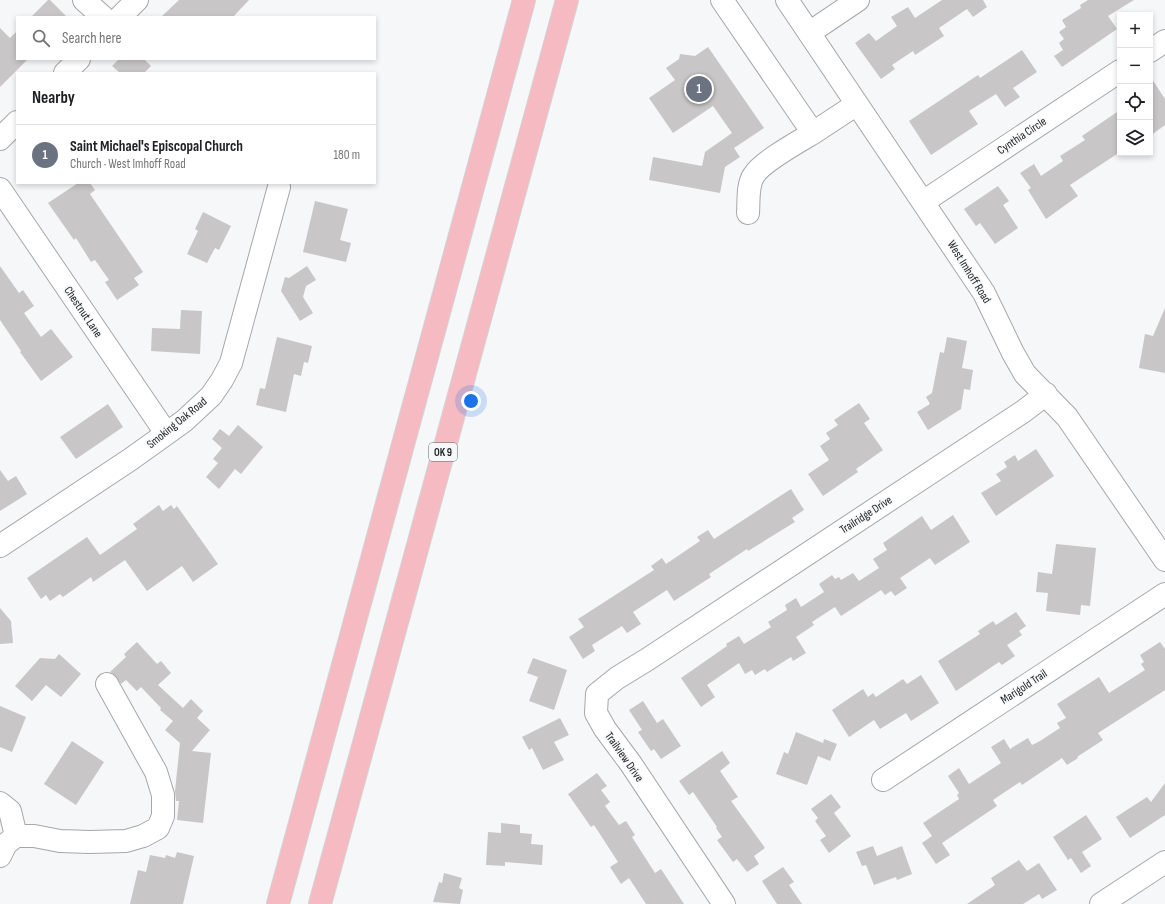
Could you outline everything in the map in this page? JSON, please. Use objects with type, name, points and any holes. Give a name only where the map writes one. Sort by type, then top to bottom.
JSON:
[{"type":"highway","points":[[278,904],[524,0]]},
{"type":"highway","name":"OK 9","points":[[320,904],[567,0]]},
{"type":"street","points":[[84,0],[102,16]]},
{"type":"street","points":[[121,16],[137,0]]},
{"type":"street","points":[[722,0],[805,124],[813,133]]},
{"type":"street","name":"West Imhoff Road","points":[[787,0],[984,293],[1013,353],[1026,374],[1067,417],[1082,437],[1165,560]]},
{"type":"street","points":[[809,33],[858,0]]},
{"type":"street","points":[[1153,49],[1165,41]]},
{"type":"street","points":[[66,72],[78,60]]},
{"type":"street","name":"Cynthia Circle","points":[[923,202],[1117,73]]},
{"type":"street","points":[[748,212],[750,185],[754,176],[762,168],[857,104]]},
{"type":"street","points":[[0,139],[16,123]]},
{"type":"street","name":"Smoking Oak Road","points":[[0,546],[131,460],[201,407],[211,396],[231,363],[280,184]]},
{"type":"street","name":"Chestnut Lane","points":[[0,189],[166,433]]},
{"type":"street","name":"Trailridge Drive","points":[[686,634],[1024,411],[1046,394]]},
{"type":"street","name":"Marigold Trail","points":[[883,780],[1165,594]]},
{"type":"street","name":"Trailview Drive","points":[[686,634],[605,687],[597,694],[595,707],[605,729],[631,764],[724,904]]},
{"type":"street","points":[[0,856],[6,844],[16,836],[34,836],[60,841],[126,841],[143,836],[158,828],[162,816],[163,795],[156,772],[107,684]]},
{"type":"street","points":[[0,803],[10,811],[16,836]]},
{"type":"street","points":[[1101,904],[1165,862]]},
{"type":"building","points":[[48,0],[50,0],[66,16],[32,16]]},
{"type":"building","points":[[179,0],[249,0],[234,16],[162,16]]},
{"type":"building","points":[[942,0],[983,0],[987,7],[973,17],[967,9],[939,28],[944,36],[915,55],[913,51],[892,65],[895,69],[881,79],[855,43],[869,33],[876,41],[897,26],[891,17],[908,7],[915,18]]},
{"type":"building","points":[[1088,0],[1134,0],[1108,16],[1117,29],[1062,67],[1054,56],[1063,50],[1059,43],[1064,39],[1059,32],[1066,27],[1062,20],[1081,8],[1080,5]]},
{"type":"building","points":[[0,28],[10,38],[16,32],[16,60],[27,60],[0,87]]},
{"type":"building","points":[[708,47],[764,128],[734,148],[740,157],[725,167],[720,193],[649,180],[653,157],[702,166],[705,152],[732,133],[713,106],[673,133],[649,98],[675,80],[666,68],[679,59],[680,54],[695,56]]},
{"type":"building","points":[[1022,50],[1037,72],[1013,88],[1020,97],[1005,107],[996,94],[969,111],[978,124],[931,155],[909,121],[978,75],[980,78]]},
{"type":"building","points":[[118,60],[145,60],[151,66],[145,72],[119,72],[112,66]]},
{"type":"building","points":[[1153,81],[1165,99],[1165,125],[1153,134]]},
{"type":"building","points":[[1117,112],[1117,154],[1070,185],[1078,196],[1046,219],[1028,190],[1031,188],[1020,173],[1034,164],[1041,176],[1063,161],[1060,156],[1085,140],[1082,136]]},
{"type":"building","points":[[76,184],[91,184],[95,190],[90,194],[143,272],[134,278],[139,285],[117,300],[105,282],[109,280],[95,260],[91,262],[76,238],[74,240],[48,203]]},
{"type":"building","points":[[998,186],[1009,201],[1003,205],[1018,228],[995,244],[980,223],[976,226],[964,209]]},
{"type":"building","points":[[315,201],[348,209],[340,240],[351,243],[346,262],[303,252]]},
{"type":"building","points":[[203,212],[231,226],[219,250],[215,248],[207,263],[187,254],[198,231],[195,229]]},
{"type":"building","points":[[0,266],[19,293],[23,290],[34,306],[24,313],[41,337],[51,329],[73,357],[41,381],[20,352],[21,351],[0,320]]},
{"type":"building","points":[[307,266],[316,280],[306,286],[303,297],[313,313],[300,321],[281,291],[285,277],[289,278]]},
{"type":"building","points":[[1165,308],[1165,373],[1139,368],[1145,334],[1153,336]]},
{"type":"building","points":[[181,310],[202,311],[200,354],[151,351],[152,328],[180,329]]},
{"type":"building","points":[[277,337],[312,346],[308,363],[304,362],[301,376],[294,374],[286,412],[256,405],[260,388],[265,389]]},
{"type":"building","points":[[947,337],[967,341],[962,368],[973,370],[970,390],[964,389],[961,409],[928,430],[917,412],[930,404],[926,397],[932,393],[940,352],[944,353]]},
{"type":"building","points":[[859,403],[870,419],[864,423],[883,450],[856,469],[858,472],[823,496],[808,474],[829,460],[820,446],[830,439],[826,433],[838,425],[834,420]]},
{"type":"building","points":[[108,404],[123,427],[76,459],[60,437]]},
{"type":"building","points":[[238,425],[263,447],[241,474],[235,469],[219,489],[206,477],[218,463],[213,459],[222,448],[212,439],[220,429],[229,436]]},
{"type":"building","points":[[1036,449],[1054,476],[996,516],[981,493],[1001,481],[996,474],[1007,467],[1004,462],[1015,455],[1018,461]]},
{"type":"building","points":[[0,470],[8,481],[16,476],[27,494],[0,511]]},
{"type":"building","points":[[791,489],[804,510],[792,518],[795,522],[748,551],[747,549],[709,574],[711,577],[674,601],[667,590],[633,612],[641,624],[627,633],[622,626],[592,645],[595,651],[583,659],[569,637],[584,627],[578,619],[654,570],[651,566],[662,558],[666,564],[700,541],[697,537],[708,530],[714,539]]},
{"type":"building","points":[[159,505],[163,511],[171,505],[174,509],[177,506],[218,564],[193,582],[182,566],[147,591],[125,560],[93,582],[91,577],[63,597],[60,594],[50,601],[46,595],[41,599],[27,578],[87,537],[100,555],[137,529],[133,524]]},
{"type":"building","points":[[953,515],[970,542],[935,565],[930,558],[900,578],[907,588],[895,596],[891,591],[885,595],[881,590],[841,616],[835,607],[812,622],[814,625],[796,637],[806,653],[793,661],[791,657],[767,672],[765,669],[755,675],[752,670],[745,674],[739,663],[707,685],[715,697],[701,707],[681,678],[739,636],[744,644],[771,627],[768,622],[787,610],[785,605],[796,598],[801,607],[824,592],[819,584],[832,575],[835,579],[839,577],[841,580],[853,573],[859,581],[879,568],[873,559],[887,550],[883,543],[922,516],[931,530]]},
{"type":"building","points":[[1056,544],[1096,548],[1090,606],[1081,605],[1080,615],[1046,611],[1048,593],[1036,592],[1038,572],[1052,574]]},
{"type":"building","points":[[0,608],[11,621],[13,643],[0,644]]},
{"type":"building","points":[[1016,612],[1026,626],[1019,631],[1022,635],[1007,645],[1015,656],[1002,665],[999,662],[956,691],[938,661],[980,634],[978,631],[993,621],[996,625]]},
{"type":"building","points":[[137,642],[157,664],[161,661],[171,673],[158,685],[183,708],[191,699],[203,711],[197,718],[210,730],[192,751],[211,753],[203,823],[177,820],[179,801],[176,801],[175,791],[180,743],[165,730],[173,721],[160,710],[161,708],[141,687],[137,691],[126,680],[121,684],[114,674],[110,672],[126,657],[124,654]]},
{"type":"building","points":[[1160,642],[1165,649],[1165,690],[1098,733],[1103,740],[1077,757],[1078,758],[1067,765],[1062,758],[1022,785],[1020,782],[993,800],[997,806],[942,843],[950,855],[936,864],[922,843],[932,836],[923,823],[959,799],[957,795],[959,793],[948,776],[959,768],[969,784],[1001,763],[991,747],[1004,739],[1010,749],[1028,738],[1032,745],[1040,741],[1060,728],[1057,723],[1066,718],[1057,704],[1099,677],[1109,693],[1145,670],[1141,664],[1144,662],[1140,655]]},
{"type":"building","points":[[59,654],[81,674],[61,697],[46,685],[32,701],[15,686],[40,658],[55,659]]},
{"type":"building","points":[[533,658],[567,670],[554,710],[529,701],[538,677],[527,673]]},
{"type":"building","points":[[921,675],[939,703],[911,721],[906,713],[880,729],[874,720],[849,737],[832,710],[863,689],[868,697],[873,693],[876,697],[903,679],[907,684]]},
{"type":"building","points":[[643,701],[657,723],[663,719],[681,746],[661,759],[654,749],[651,751],[638,732],[642,730],[629,710]]},
{"type":"building","points":[[0,706],[26,717],[12,752],[0,747]]},
{"type":"building","points":[[560,718],[569,735],[554,742],[564,760],[543,770],[532,748],[529,750],[522,737]]},
{"type":"building","points":[[796,732],[823,743],[824,739],[837,744],[830,761],[818,756],[807,785],[776,774],[784,752],[788,754]]},
{"type":"building","points":[[72,741],[104,762],[76,805],[44,784]]},
{"type":"building","points":[[722,751],[730,763],[720,771],[738,797],[731,801],[765,848],[754,856],[759,864],[747,872],[737,859],[733,862],[717,840],[722,837],[716,828],[717,827],[693,792],[689,795],[679,781]]},
{"type":"building","points":[[597,773],[607,786],[601,790],[610,802],[605,806],[619,825],[626,821],[635,835],[632,837],[655,873],[661,869],[684,904],[646,904],[629,878],[621,884],[610,867],[618,862],[594,825],[591,827],[568,794]]},
{"type":"building","points":[[1165,783],[1165,815],[1130,838],[1116,817],[1147,797],[1151,802]]},
{"type":"building","points":[[831,794],[841,807],[834,813],[851,836],[829,853],[820,840],[826,836],[815,821],[818,818],[811,809]]},
{"type":"building","points":[[1086,815],[1102,839],[1082,852],[1091,866],[1081,873],[1071,858],[1068,860],[1053,837]]},
{"type":"building","points":[[501,823],[520,825],[520,833],[532,834],[531,844],[543,845],[542,865],[505,862],[505,866],[486,865],[488,832],[501,833]]},
{"type":"building","points":[[873,846],[877,856],[902,846],[912,874],[897,880],[896,877],[874,885],[866,865],[862,866],[856,852]]},
{"type":"building","points":[[177,852],[194,856],[183,904],[130,904],[138,870],[146,872],[150,855],[165,858],[166,855],[175,858]]},
{"type":"building","points":[[1019,860],[1027,871],[1039,863],[1057,890],[1042,899],[1039,894],[1023,904],[967,904],[995,885],[991,878]]},
{"type":"building","points":[[783,867],[794,882],[789,885],[802,904],[777,904],[762,881]]},
{"type":"building","points":[[444,873],[462,878],[459,888],[463,890],[460,904],[433,902],[439,882],[442,883]]},
{"type":"place","name":"Saint Michael's Episcopal Church","points":[[699,89]]}]
